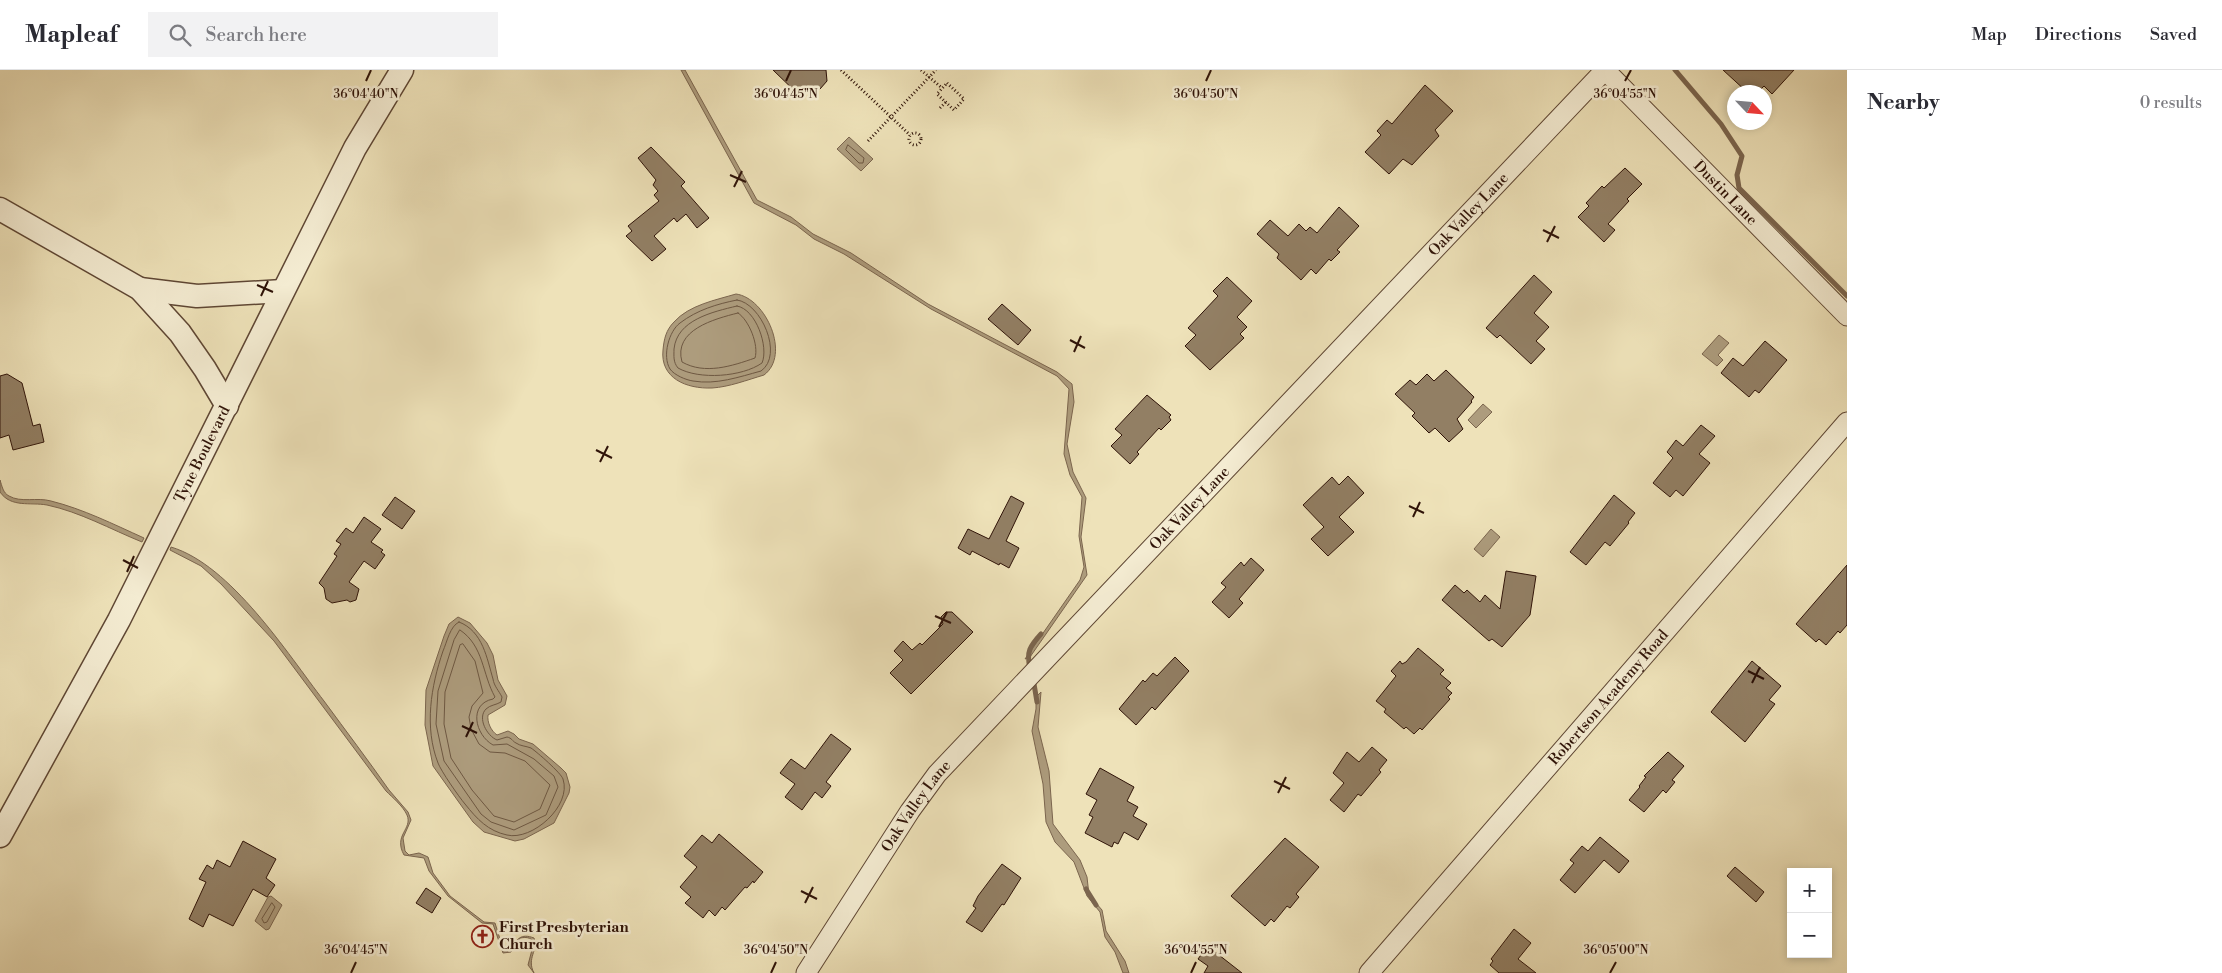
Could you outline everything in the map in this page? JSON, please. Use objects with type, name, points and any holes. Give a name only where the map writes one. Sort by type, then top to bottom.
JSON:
[{"type":"street","name":"Tyne Boulevard","points":[[1,833],[119,620],[355,148],[402,70]]},
{"type":"street","name":"Dustin Lane","points":[[1605,70],[1847,316]]},
{"type":"street","name":"Oak Valley Lane","points":[[806,973],[910,811],[937,774],[1605,70]]},
{"type":"street","points":[[0,208],[140,289],[180,333],[205,369],[227,406]]},
{"type":"street","points":[[140,289],[197,296],[284,291]]},
{"type":"street","name":"Robertson Academy Road","points":[[1369,973],[1847,422]]},
{"type":"path","points":[[841,70],[910,135],[910,144],[915,146],[919,144],[922,138],[919,134],[910,135]]},
{"type":"path","points":[[921,70],[942,88]]},
{"type":"path","points":[[868,141],[936,70]]},
{"type":"path","points":[[947,83],[956,91],[964,99],[961,106],[954,110],[936,94],[947,83]]},
{"type":"path","points":[[956,91],[960,86]]},
{"type":"path","points":[[940,108],[946,102]]},
{"type":"water","points":[[681,70],[685,70],[757,200],[791,217],[813,234],[851,253],[928,304],[1057,372],[1072,384],[1074,402],[1067,444],[1073,472],[1086,498],[1081,537],[1087,575],[1030,657],[1025,659],[1080,580],[1084,567],[1079,536],[1082,497],[1070,475],[1064,454],[1069,389],[1057,376],[931,309],[844,254],[814,239],[796,225],[754,203]]},
{"type":"water","points":[[849,137],[873,159],[861,171],[837,149]]},
{"type":"water","points":[[736,294],[747,298],[757,306],[771,328],[775,342],[772,366],[764,375],[712,388],[684,384],[670,375],[663,360],[664,342],[669,328],[687,311]]},
{"type":"water","points":[[1719,335],[1729,343],[1718,355],[1723,360],[1717,366],[1702,354]]},
{"type":"water","points":[[1483,404],[1492,412],[1476,428],[1468,420]]},
{"type":"water","points":[[0,480],[5,493],[9,496],[24,500],[46,500],[63,504],[98,517],[144,538],[142,542],[83,516],[59,508],[10,500],[0,492]]},
{"type":"water","points":[[1491,529],[1500,537],[1483,557],[1474,549]]},
{"type":"water","points":[[171,547],[193,557],[215,572],[256,613],[389,790],[408,812],[411,820],[403,838],[405,851],[409,855],[419,853],[428,857],[433,873],[450,896],[484,922],[495,923],[504,952],[511,950],[520,938],[511,952],[503,953],[493,924],[482,923],[448,896],[429,871],[424,858],[404,855],[401,842],[408,820],[403,808],[386,791],[274,641],[221,584],[201,566],[170,550]]},
{"type":"water","points":[[458,617],[470,623],[487,643],[493,655],[498,680],[507,696],[505,705],[488,715],[491,729],[497,735],[508,731],[519,739],[533,744],[566,773],[570,787],[569,793],[554,823],[524,839],[515,841],[484,832],[473,822],[433,766],[425,725],[426,690],[449,624]]},
{"type":"water","points":[[1041,692],[1038,727],[1049,771],[1053,824],[1080,860],[1087,877],[1089,895],[1102,910],[1106,931],[1125,961],[1129,973],[1123,973],[1115,952],[1105,937],[1100,912],[1087,896],[1074,862],[1055,842],[1046,822],[1043,784],[1032,731],[1036,697]]},
{"type":"water","points":[[271,896],[282,905],[269,929],[266,930],[255,921],[268,897]]},
{"type":"water","points":[[526,936],[534,938],[535,946],[531,963],[534,973],[528,965],[534,942],[520,938]]},
{"type":"building","points":[[773,70],[826,70],[827,81],[820,89],[811,88],[801,97]]},
{"type":"building","points":[[1723,70],[1794,70],[1772,94],[1772,85],[1739,85]]},
{"type":"building","points":[[1425,85],[1453,111],[1435,130],[1439,136],[1412,165],[1403,159],[1389,174],[1365,152],[1381,135],[1377,131],[1387,120],[1392,124]]},
{"type":"building","points":[[651,147],[685,182],[681,186],[709,218],[697,228],[686,214],[677,222],[674,218],[654,236],[666,249],[652,261],[626,236],[632,231],[628,226],[659,201],[654,195],[658,191],[653,185],[656,180],[638,158]]},
{"type":"building","points":[[1625,168],[1642,184],[1627,199],[1629,201],[1608,224],[1615,230],[1604,242],[1578,217],[1589,206],[1586,203],[1602,186],[1604,188]]},
{"type":"building","points":[[1339,207],[1359,226],[1337,250],[1340,252],[1331,261],[1329,259],[1316,274],[1311,269],[1301,280],[1277,258],[1279,254],[1257,234],[1270,220],[1288,236],[1299,224],[1306,231],[1310,227],[1317,233]]},
{"type":"building","points":[[1534,275],[1552,292],[1534,313],[1549,327],[1536,341],[1545,349],[1531,364],[1500,335],[1497,338],[1486,328]]},
{"type":"building","points":[[1227,277],[1252,301],[1237,317],[1247,327],[1240,334],[1244,338],[1210,370],[1185,346],[1196,335],[1188,328],[1218,296],[1213,291]]},
{"type":"building","points":[[1002,304],[1031,330],[1018,345],[988,319]]},
{"type":"building","points":[[1765,341],[1787,360],[1759,393],[1755,390],[1749,397],[1721,373],[1733,358],[1743,366]]},
{"type":"building","points":[[1446,370],[1474,397],[1457,419],[1463,429],[1449,442],[1435,428],[1429,433],[1412,416],[1415,413],[1395,394],[1410,380],[1416,385],[1427,374],[1434,381]]},
{"type":"building","points":[[7,374],[22,383],[33,426],[40,424],[44,442],[13,450],[9,435],[0,438],[0,376]]},
{"type":"building","points":[[1147,395],[1171,415],[1169,417],[1171,420],[1161,430],[1159,428],[1137,452],[1139,454],[1130,464],[1111,446],[1122,435],[1115,429]]},
{"type":"building","points":[[1701,425],[1715,436],[1699,454],[1710,463],[1683,496],[1676,490],[1670,497],[1653,483],[1673,458],[1667,452],[1676,440],[1683,446]]},
{"type":"building","points":[[1348,476],[1364,493],[1339,517],[1354,532],[1328,556],[1311,539],[1324,527],[1303,505],[1332,477],[1339,485]]},
{"type":"building","points":[[1614,495],[1635,513],[1610,546],[1605,542],[1586,565],[1570,552]]},
{"type":"building","points":[[1011,496],[1024,503],[1006,541],[1019,548],[1009,568],[972,551],[970,555],[958,548],[968,529],[989,539]]},
{"type":"building","points":[[395,497],[415,511],[402,529],[382,515]]},
{"type":"building","points":[[364,517],[381,529],[371,542],[383,550],[381,552],[385,555],[375,569],[364,561],[349,582],[359,589],[356,600],[332,603],[326,599],[324,588],[319,583],[337,556],[334,554],[341,544],[336,541],[346,528],[353,533]]},
{"type":"building","points":[[1251,558],[1264,570],[1239,599],[1243,603],[1229,618],[1212,602],[1226,587],[1221,583],[1241,562],[1244,566]]},
{"type":"building","points":[[1847,565],[1847,625],[1840,633],[1838,631],[1826,645],[1819,639],[1816,642],[1796,624]]},
{"type":"building","points":[[1506,571],[1536,576],[1530,615],[1502,647],[1492,639],[1489,641],[1442,600],[1455,585],[1464,593],[1467,590],[1480,602],[1485,595],[1500,609]]},
{"type":"building","points":[[946,612],[952,612],[973,632],[911,694],[890,673],[903,660],[894,651],[903,641],[912,650],[920,643],[922,645],[943,624],[941,617]]},
{"type":"building","points":[[1418,648],[1444,670],[1440,674],[1451,683],[1446,688],[1452,693],[1448,697],[1450,699],[1422,730],[1420,728],[1414,734],[1406,727],[1404,729],[1384,712],[1386,709],[1376,701],[1396,676],[1391,671],[1400,661],[1402,664],[1406,662]]},
{"type":"building","points":[[1175,657],[1189,671],[1155,710],[1152,707],[1136,725],[1119,709],[1143,680],[1145,682],[1153,673],[1157,676]]},
{"type":"building","points":[[1752,661],[1781,686],[1769,700],[1775,704],[1745,742],[1711,712]]},
{"type":"building","points":[[831,734],[851,749],[826,782],[831,786],[822,798],[815,792],[802,810],[785,797],[795,784],[780,773],[791,759],[805,769]]},
{"type":"building","points":[[1372,747],[1387,760],[1379,770],[1381,772],[1361,796],[1358,794],[1344,812],[1330,800],[1344,783],[1333,773],[1347,752],[1359,762]]},
{"type":"building","points":[[1668,752],[1684,766],[1672,780],[1675,782],[1666,793],[1663,790],[1644,812],[1629,800],[1640,787],[1646,777],[1644,776]]},
{"type":"building","points":[[1100,768],[1134,787],[1127,801],[1138,807],[1133,816],[1147,824],[1138,840],[1124,832],[1118,844],[1114,842],[1112,847],[1085,833],[1093,817],[1089,815],[1097,800],[1086,794]]},
{"type":"building","points":[[719,834],[763,872],[754,883],[753,881],[747,888],[745,887],[725,910],[722,907],[715,916],[709,910],[703,918],[685,903],[691,897],[680,887],[697,867],[684,856],[702,835],[712,843]]},
{"type":"building","points":[[1600,837],[1629,861],[1619,873],[1604,860],[1575,893],[1560,880],[1574,863],[1570,860],[1582,846],[1588,851]]},
{"type":"building","points":[[1285,838],[1319,867],[1296,894],[1299,897],[1290,908],[1287,906],[1274,922],[1271,919],[1265,926],[1231,896]]},
{"type":"building","points":[[243,841],[276,859],[266,878],[275,885],[267,897],[253,889],[233,926],[209,914],[203,927],[189,919],[206,882],[199,879],[207,865],[213,869],[217,860],[230,867]]},
{"type":"building","points":[[1002,864],[1021,878],[1004,905],[1002,904],[982,932],[966,922],[976,908],[973,906],[978,896]]},
{"type":"building","points":[[1735,867],[1764,892],[1756,902],[1727,876]]},
{"type":"building","points":[[426,888],[441,898],[432,913],[416,903]]},
{"type":"building","points":[[1514,929],[1531,943],[1518,959],[1536,973],[1499,973],[1490,965],[1493,961],[1491,959]]},
{"type":"building","points":[[1206,948],[1210,948],[1242,973],[1204,973],[1208,966],[1198,959]]},
{"type":"waterway","points":[[1675,70],[1721,124],[1742,156],[1737,175],[1739,188],[1847,296]]},
{"type":"waterway","points":[[1030,668],[1029,653],[1034,642],[1041,634]]},
{"type":"waterway","points":[[1033,678],[1037,702]]},
{"type":"waterway","points":[[1086,889],[1096,905]]},
{"type":"place","name":"First Presbyterian Church","points":[[483,936]]}]
